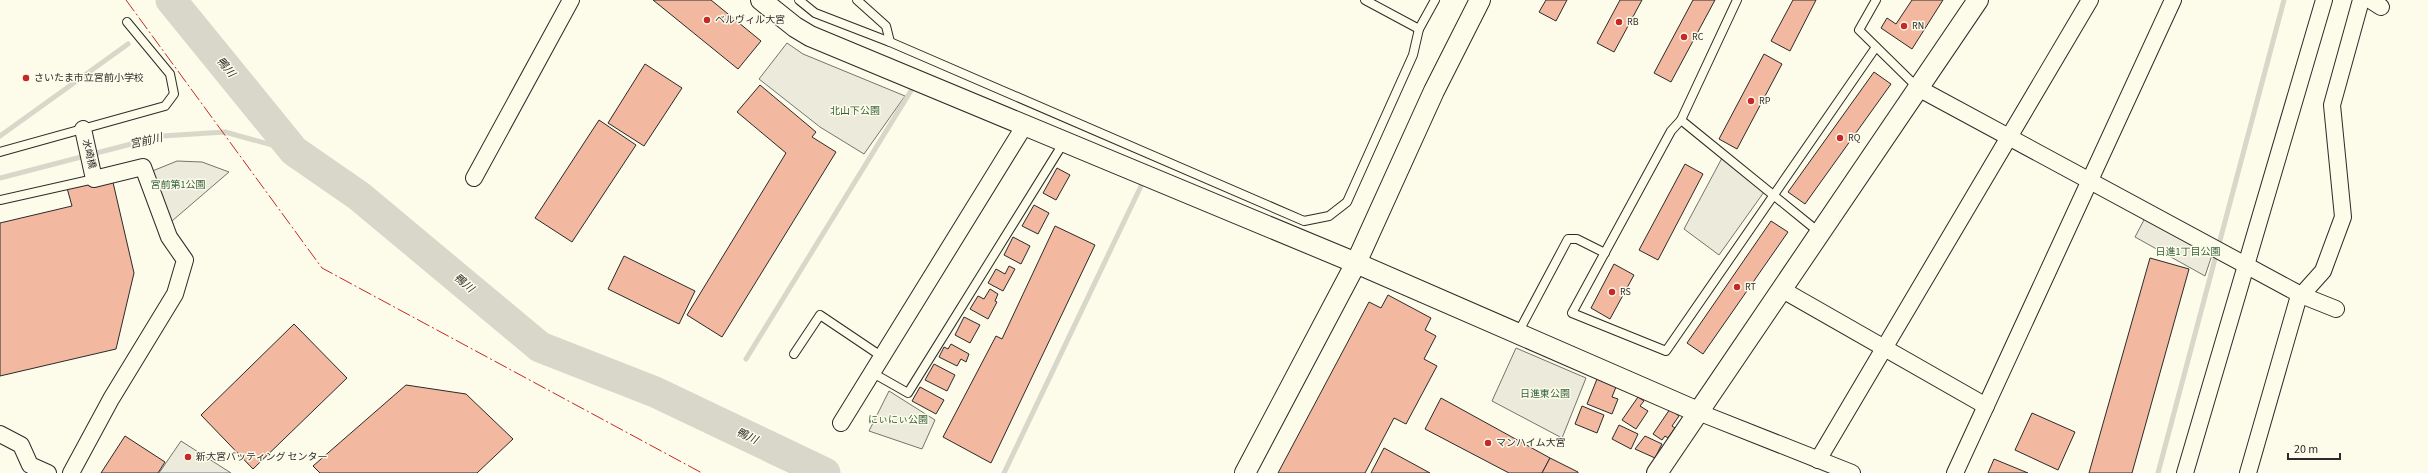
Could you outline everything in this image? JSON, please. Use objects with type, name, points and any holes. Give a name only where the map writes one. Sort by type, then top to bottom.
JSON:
[{"type":"street","points":[[474,178],[571,0]]},
{"type":"street","points":[[761,0],[795,27],[810,36],[1356,263],[1698,412],[1852,473]]},
{"type":"street","points":[[1245,473],[1356,263],[1434,91],[1480,0]]},
{"type":"street","points":[[1658,473],[1781,289],[1978,0]]},
{"type":"street","points":[[1818,460],[2010,138],[2090,0]]},
{"type":"street","points":[[1955,473],[2173,0]]},
{"type":"street","points":[[2185,473],[2324,0]]},
{"type":"street","points":[[2248,473],[2298,299],[2323,271],[2343,217],[2332,105],[2361,0]]},
{"type":"street","points":[[1918,88],[2246,266],[2301,295],[2336,309]]},
{"type":"street","points":[[841,424],[871,372],[1025,125]]},
{"type":"street","name":"水崎橋","points":[[83,129],[94,178]]},
{"type":"street","points":[[71,473],[111,400],[175,294],[186,260],[169,237],[143,167],[94,178]]},
{"type":"street","points":[[1781,289],[1886,347],[1986,406]]},
{"type":"street","points":[[0,434],[21,445],[30,465],[48,473]]},
{"type":"lane","points":[[799,0],[814,13],[890,42],[1304,221],[1329,216],[1347,202],[1413,55],[1419,29],[1435,0]]},
{"type":"lane","points":[[856,0],[886,26],[890,42]]},
{"type":"lane","points":[[1365,0],[1419,29]]},
{"type":"lane","points":[[1737,0],[1681,120],[1671,131],[1572,313],[1666,352],[1876,47]]},
{"type":"lane","points":[[1876,0],[1859,30],[1918,88]]},
{"type":"lane","points":[[0,152],[165,106],[174,94],[170,74],[127,22]]},
{"type":"lane","points":[[1681,120],[1820,233]]},
{"type":"lane","points":[[871,372],[908,393],[1064,141]]},
{"type":"lane","points":[[0,200],[94,178]]},
{"type":"lane","points":[[1518,333],[1568,239],[1577,239],[1605,253]]},
{"type":"lane","points":[[794,354],[820,315],[881,356]]},
{"type":"green space","name":"北山下公園","points":[[787,43],[803,54],[905,96],[864,154],[820,127],[759,79]]},
{"type":"green space","points":[[1722,158],[1764,192],[1719,255],[1684,229]]},
{"type":"green space","name":"宮前第1公園","points":[[177,161],[202,162],[229,172],[165,227],[150,172]]},
{"type":"green space","name":"日進1丁目公園","points":[[2146,216],[2213,252],[2205,276],[2135,237]]},
{"type":"green space","name":"日進東公園","points":[[1516,348],[1586,378],[1562,438],[1492,401]]},
{"type":"green space","name":"にぃにぃ公園","points":[[889,391],[935,420],[922,449],[869,431]]},
{"type":"green space","name":"新大宮バッティング センター","points":[[181,441],[231,473],[159,473]]},
{"type":"building","name":"ベルヴィル大宮","points":[[653,0],[711,0],[761,41],[738,69]]},
{"type":"building","points":[[1546,0],[1567,0],[1556,21],[1539,12]]},
{"type":"building","name":"RB","points":[[1620,0],[1642,0],[1614,52],[1597,43]]},
{"type":"building","name":"RC","points":[[1693,0],[1715,0],[1671,82],[1654,73]]},
{"type":"building","points":[[1793,0],[1816,0],[1790,51],[1771,41]]},
{"type":"building","name":"RN","points":[[1912,0],[1943,0],[1912,49],[1881,28],[1887,18],[1896,24]]},
{"type":"building","name":"RP","points":[[1764,54],[1782,64],[1737,149],[1719,139]]},
{"type":"building","points":[[645,64],[682,88],[644,146],[608,123]]},
{"type":"building","name":"RQ","points":[[1874,72],[1891,84],[1805,204],[1788,192]]},
{"type":"building","points":[[760,85],[816,132],[812,137],[836,152],[722,337],[687,315],[786,153],[737,112]]},
{"type":"building","points":[[599,120],[636,145],[572,242],[535,218]]},
{"type":"building","points":[[1685,164],[1703,174],[1658,260],[1639,250]]},
{"type":"building","points":[[1057,168],[1070,175],[1056,200],[1043,193]]},
{"type":"building","points":[[112,178],[134,273],[116,349],[0,376],[0,223],[72,206],[67,188]]},
{"type":"building","points":[[1034,205],[1049,213],[1038,234],[1022,226]]},
{"type":"building","name":"RT","points":[[1771,221],[1788,232],[1703,354],[1687,343]]},
{"type":"building","points":[[1055,226],[1095,245],[991,463],[943,437],[996,336],[1002,339]]},
{"type":"building","points":[[1013,237],[1030,246],[1021,264],[1004,255]]},
{"type":"building","points":[[624,256],[695,291],[679,324],[608,289]]},
{"type":"building","points":[[2150,258],[2189,269],[2132,473],[2089,473]]},
{"type":"building","name":"RS","points":[[1614,264],[1634,275],[1610,319],[1591,308]]},
{"type":"building","points":[[1009,266],[1015,269],[1003,291],[988,283],[996,269],[1005,274]]},
{"type":"building","points":[[990,289],[998,294],[995,301],[997,302],[988,319],[970,309],[978,296],[984,299]]},
{"type":"building","points":[[1388,295],[1431,318],[1425,330],[1436,336],[1424,359],[1437,366],[1406,424],[1394,418],[1365,473],[1278,473],[1369,302],[1381,308]]},
{"type":"building","points":[[964,317],[980,325],[970,343],[955,335]]},
{"type":"building","points":[[294,324],[347,378],[253,469],[201,415]]},
{"type":"building","points":[[951,344],[969,354],[966,362],[961,359],[957,366],[939,357],[944,347],[948,349]]},
{"type":"building","points":[[934,364],[955,375],[947,391],[925,380]]},
{"type":"building","points":[[1597,379],[1616,387],[1612,397],[1618,399],[1612,414],[1587,404]]},
{"type":"building","points":[[406,385],[466,394],[513,439],[477,473],[320,473],[313,466]]},
{"type":"building","points":[[920,387],[944,400],[936,414],[912,401]]},
{"type":"building","points":[[1638,397],[1644,401],[1640,406],[1648,411],[1636,429],[1622,420]]},
{"type":"building","name":"マンハイム大宮","points":[[1441,398],[1550,458],[1542,473],[1509,473],[1425,429]]},
{"type":"building","points":[[1582,406],[1604,415],[1597,433],[1575,424]]},
{"type":"building","points":[[1670,409],[1679,416],[1672,426],[1675,428],[1668,438],[1665,436],[1662,440],[1653,434]]},
{"type":"building","points":[[2032,413],[2075,432],[2058,470],[2015,450]]},
{"type":"building","points":[[1619,425],[1638,434],[1631,449],[1612,439]]},
{"type":"building","points":[[125,436],[165,462],[158,473],[101,473]]},
{"type":"building","points":[[1645,436],[1662,444],[1655,458],[1635,449]]},
{"type":"building","points":[[1384,448],[1430,473],[1371,473]]},
{"type":"building","points":[[1550,458],[1578,472],[1578,473],[1542,473]]},
{"type":"building","points":[[1994,459],[2028,473],[1988,473]]},
{"type":"waterway","name":"鴨川","points":[[171,0],[294,151],[359,196],[540,347],[655,392],[825,473]]},
{"type":"waterway","points":[[2158,473],[2284,0]]},
{"type":"waterway","points":[[0,136],[128,44]]},
{"type":"waterway","points":[[746,359],[912,89]]},
{"type":"waterway","name":"宮前川","points":[[0,178],[162,136],[225,132],[294,151]]},
{"type":"waterway","points":[[1004,473],[1142,184]]},
{"type":"power","points":[[126,0],[322,268],[702,473]]},
{"type":"place","name":"ベルヴィル大宮","points":[[707,20]]},
{"type":"place","name":"RB","points":[[1619,22]]},
{"type":"place","name":"RN","points":[[1904,26]]},
{"type":"place","name":"RC","points":[[1684,37]]},
{"type":"place","name":"さいたま市立宮前小学校","points":[[26,78]]},
{"type":"place","name":"RP","points":[[1751,101]]},
{"type":"place","name":"RQ","points":[[1840,138]]},
{"type":"place","name":"RT","points":[[1737,287]]},
{"type":"place","name":"RS","points":[[1612,292]]},
{"type":"place","name":"マンハイム大宮","points":[[1488,443]]},
{"type":"place","name":"新大宮バッティング センター","points":[[188,457]]}]
